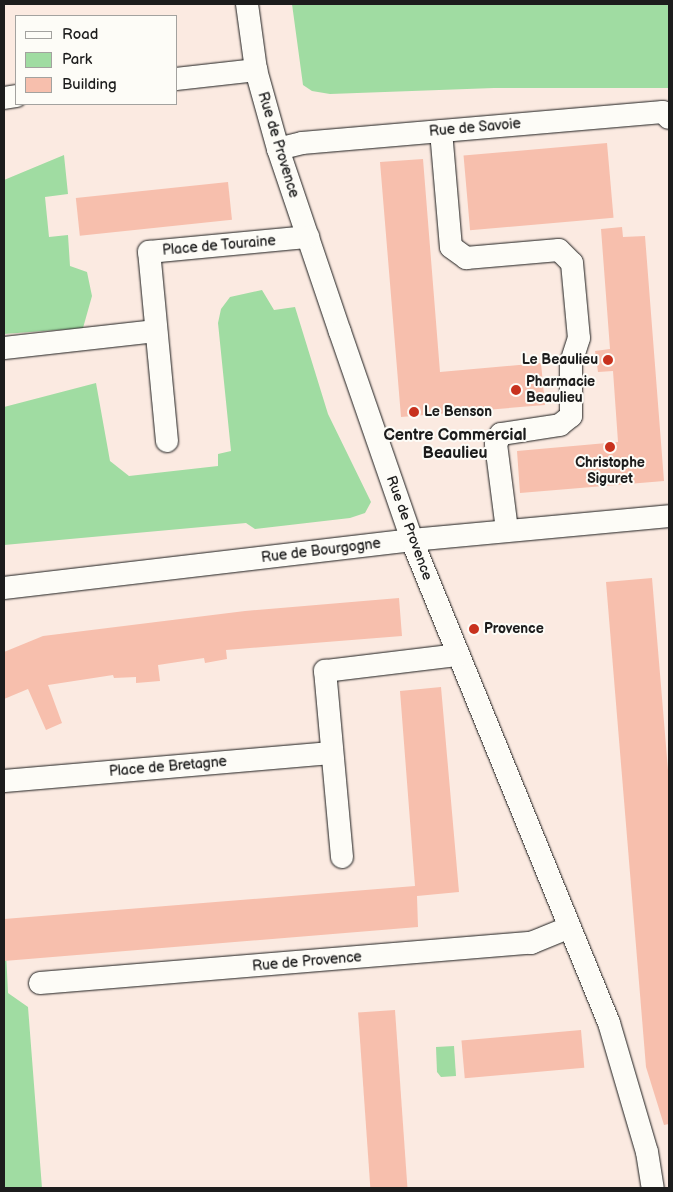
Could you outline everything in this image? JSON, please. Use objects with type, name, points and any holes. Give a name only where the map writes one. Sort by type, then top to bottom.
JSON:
[{"type":"street","name":"Rue de Provence","points":[[247,4],[256,70],[278,149],[308,237],[412,540],[609,1023],[647,1152],[653,1188]]},
{"type":"street","points":[[178,79],[256,70]]},
{"type":"street","name":"Rue de Savoie","points":[[278,149],[302,143],[663,112],[669,118]]},
{"type":"street","points":[[441,131],[451,247],[466,258],[559,250],[572,263],[579,338],[571,363],[571,416],[560,425],[501,434],[496,444],[507,530]]},
{"type":"street","name":"Place de Touraine","points":[[167,441],[149,252],[308,237]]},
{"type":"street","points":[[4,348],[156,331]]},
{"type":"street","name":"Rue de Bourgogne","points":[[4,588],[412,540],[669,516]]},
{"type":"street","points":[[342,857],[325,672],[458,655]]},
{"type":"street","name":"Place de Bretagne","points":[[4,781],[332,752]]},
{"type":"street","name":"Rue de Provence","points":[[40,983],[531,943],[570,927]]},
{"type":"green space","points":[[292,4],[669,4],[669,88],[494,88],[330,94],[312,91],[303,85]]},
{"type":"green space","points":[[64,155],[68,194],[45,197],[49,237],[68,235],[70,266],[87,272],[92,296],[83,328],[4,334],[4,180]]},
{"type":"green space","points":[[262,290],[274,310],[295,307],[328,414],[371,502],[365,513],[350,518],[255,529],[246,523],[4,545],[4,407],[96,383],[110,461],[129,476],[218,466],[218,454],[231,451],[218,323],[221,309],[230,297]]},
{"type":"green space","points":[[4,910],[8,993],[28,1007],[42,1188],[4,1188]]},
{"type":"green space","points":[[454,1046],[456,1076],[441,1077],[437,1072],[436,1047]]},
{"type":"building","points":[[607,143],[614,218],[470,230],[464,156]]},
{"type":"building","points":[[423,159],[440,372],[541,363],[545,405],[401,417],[380,162]]},
{"type":"building","points":[[228,182],[232,220],[80,236],[76,198]]},
{"type":"building","points":[[622,227],[623,237],[645,236],[664,481],[520,493],[517,451],[618,442],[613,371],[598,372],[595,351],[610,349],[601,229]]},
{"type":"building","points":[[652,578],[669,782],[669,1124],[664,1125],[646,1067],[606,582]]},
{"type":"building","points":[[399,598],[402,636],[226,650],[227,659],[205,663],[204,658],[158,665],[160,681],[136,683],[136,677],[114,678],[113,675],[48,685],[62,723],[46,730],[28,689],[4,699],[4,652],[43,636],[245,611]]},
{"type":"building","points":[[441,687],[459,892],[417,896],[418,927],[4,961],[4,919],[415,886],[400,691]]},
{"type":"building","points":[[395,1010],[407,1188],[370,1188],[358,1013]]},
{"type":"building","points":[[581,1030],[584,1068],[465,1078],[461,1040]]},
{"type":"place","name":"Le Beaulieu","points":[[608,360]]},
{"type":"place","name":"Pharmacie Beaulieu","points":[[516,390]]},
{"type":"place","name":"Le Benson","points":[[414,412]]},
{"type":"place","name":"Christophe Siguret","points":[[610,447]]},
{"type":"place","name":"Provence","points":[[474,629]]},
{"type":"district","name":"Centre Commercial Beaulieu","points":[[455,445]]}]
